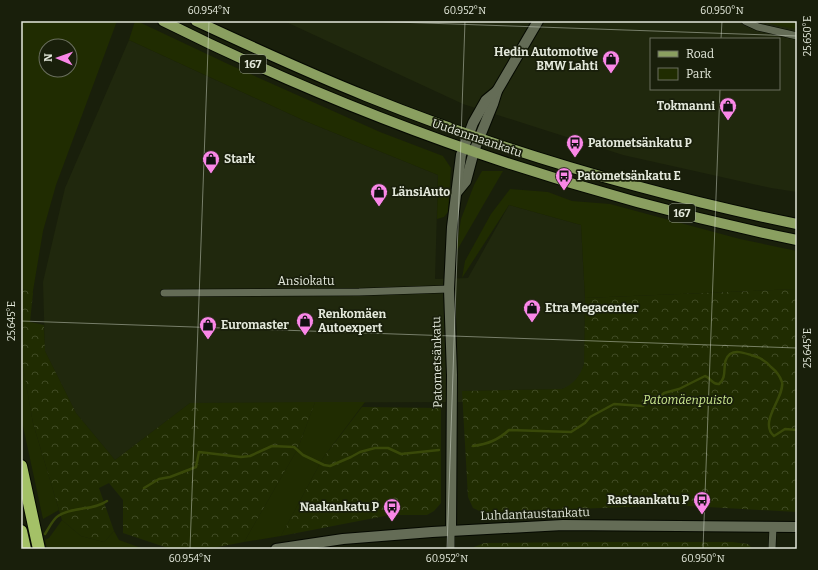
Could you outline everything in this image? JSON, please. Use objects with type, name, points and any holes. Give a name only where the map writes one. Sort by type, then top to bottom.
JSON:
[{"type":"highway","points":[[21,466],[39,549]]},
{"type":"highway","points":[[21,531],[25,549]]},
{"type":"main road","name":"Uudenmaankatu","points":[[163,21],[220,49],[303,86],[411,129],[464,148],[615,196],[687,215],[797,240]]},
{"type":"main road","name":"Uudenmaankatu","points":[[196,21],[294,66],[367,96],[469,134],[535,156],[629,184],[733,210],[797,224]]},
{"type":"street","points":[[497,91],[538,21]]},
{"type":"street","points":[[745,21],[758,27],[797,36]]},
{"type":"street","name":"Patometsänkatu","points":[[457,192],[466,181],[474,151],[497,91]]},
{"type":"street","name":"Patometsänkatu","points":[[451,531],[452,375],[449,289],[452,227],[457,192],[458,170],[464,148],[473,123],[486,100],[497,91]]},
{"type":"street","name":"Ansiokatu","points":[[164,293],[359,292],[449,289]]},
{"type":"street","name":"Luhdantaustankatu","points":[[276,549],[343,539],[563,525],[797,527]]},
{"type":"street","points":[[772,549],[773,527]]},
{"type":"street","points":[[451,531],[451,549]]},
{"type":"shaded area","points":[[284,21],[797,21],[797,192],[771,188],[623,155],[463,104]]},
{"type":"shaded area","points":[[129,40],[305,121],[438,175],[435,279],[468,278],[509,205],[581,225],[585,298],[584,364],[581,373],[571,386],[562,389],[463,391],[463,402],[190,403],[115,460],[76,413],[45,351],[43,282],[65,188]]},
{"type":"green space","points":[[21,21],[117,21],[56,185],[43,231],[32,297],[27,289],[21,290]]},
{"type":"green space","points":[[135,21],[380,132],[443,156],[451,168],[448,212],[444,217],[437,219],[438,175],[305,121],[129,40]]},
{"type":"green space","points":[[761,21],[797,21],[797,29],[780,26]]},
{"type":"green space","points":[[482,171],[503,171],[456,252],[461,219],[474,185]]},
{"type":"green space","points":[[510,189],[548,192],[572,201],[610,204],[740,239],[797,251],[797,289],[585,298],[581,225],[509,205],[462,278],[465,261],[491,214]]},
{"type":"green space","points":[[27,289],[33,293],[30,322],[44,325],[45,351],[76,413],[115,460],[190,403],[315,402],[298,448],[244,542],[207,549],[171,549],[123,533],[123,500],[109,483],[99,488],[114,531],[104,542],[81,536],[62,520],[33,423],[21,355],[21,290]]},
{"type":"green space","name":"Patomäenpuisto","points":[[797,289],[797,512],[671,505],[484,513],[473,508],[468,497],[462,391],[562,389],[570,385],[581,372],[584,364],[585,298]]},
{"type":"green space","points":[[21,355],[33,423],[59,510],[43,519],[21,417]]},
{"type":"green space","points":[[315,402],[365,402],[323,458],[281,536],[244,542],[298,448]]},
{"type":"green space","points":[[362,407],[441,408],[441,503],[434,511],[427,515],[390,515],[281,536],[323,458]]},
{"type":"green space","points":[[62,520],[81,536],[104,542],[114,531],[119,540],[144,549],[47,549],[45,540],[49,538]]},
{"type":"green space","points":[[732,542],[748,544],[753,549],[473,549],[474,547],[484,543]]},
{"type":"waterway","points":[[473,446],[492,441],[509,430],[571,432],[585,423],[590,417],[614,404],[643,406],[655,396],[661,396],[664,393],[679,389],[705,376],[713,382],[719,384],[724,377],[725,361],[727,357],[730,354],[737,352],[754,356],[767,362],[782,382],[780,395],[770,417],[770,430],[774,436],[785,429],[797,430]]},
{"type":"waterway","points":[[144,488],[159,479],[170,477],[196,467],[199,452],[241,457],[250,456],[272,446],[294,447],[303,455],[324,465],[330,466],[360,452],[375,448],[388,448],[401,454],[439,450]]},
{"type":"waterway","points":[[45,534],[56,517],[70,511],[96,506],[107,501]]},
{"type":"place","name":"Hedin Automotive BMW Lahti","points":[[611,74]]},
{"type":"place","name":"Tokmanni","points":[[728,121]]},
{"type":"place","name":"Patometsänkatu P","points":[[575,158]]},
{"type":"place","name":"Stark","points":[[211,174]]},
{"type":"place","name":"Patometsänkatu E","points":[[564,191]]},
{"type":"place","name":"LänsiAuto","points":[[379,207]]},
{"type":"place","name":"Etra Megacenter","points":[[532,323]]},
{"type":"place","name":"Renkomäen Autoexpert","points":[[305,336]]},
{"type":"place","name":"Euromaster","points":[[208,340]]},
{"type":"place","name":"Rastaankatu P","points":[[702,515]]},
{"type":"place","name":"Naakankatu P","points":[[392,522]]}]
